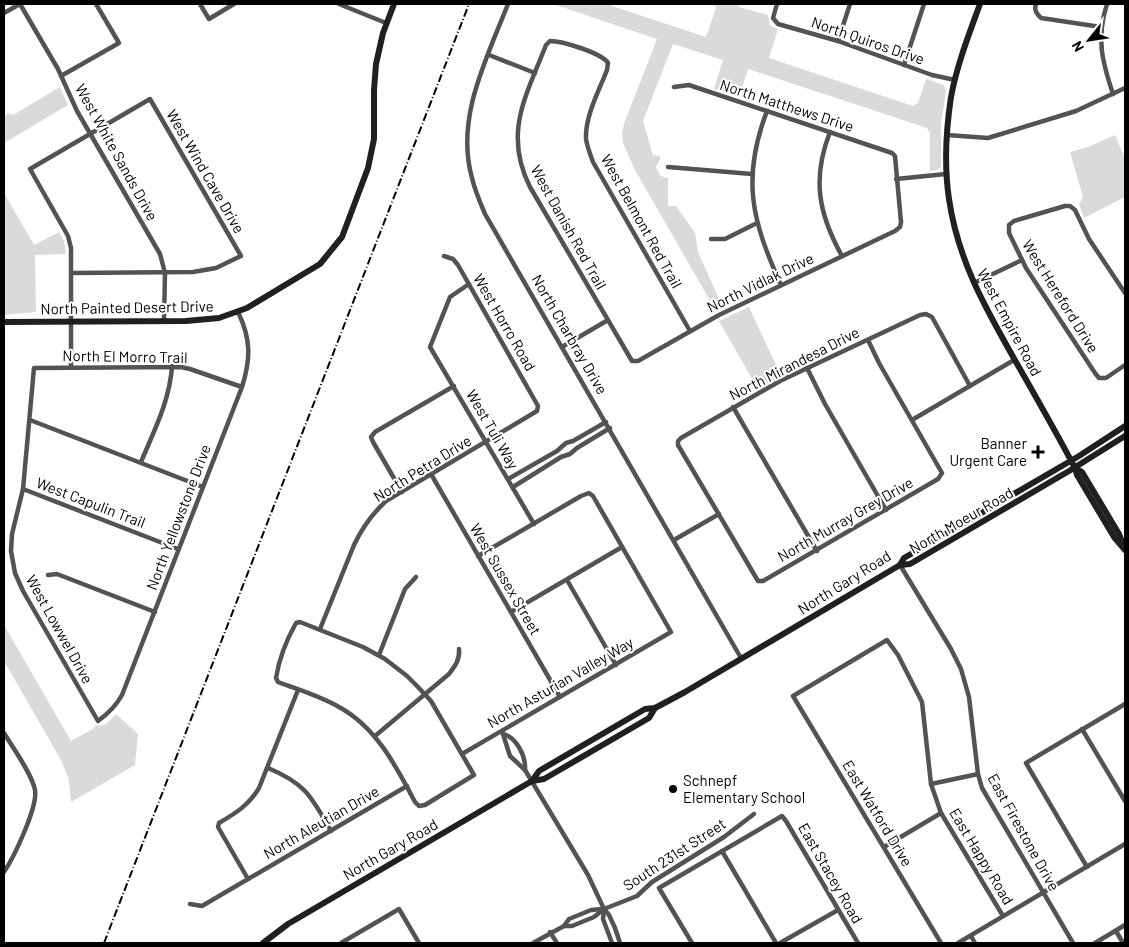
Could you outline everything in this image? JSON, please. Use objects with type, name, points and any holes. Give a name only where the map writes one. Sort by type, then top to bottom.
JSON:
[{"type":"main road","name":"North Painted Desert Drive","points":[[4,322],[210,319],[238,312],[314,268],[326,259],[342,237],[372,156],[374,139],[374,80],[380,43],[394,4]]},
{"type":"main road","name":"West Empire Road","points":[[980,4],[962,52],[955,80],[947,135],[946,174],[955,227],[973,284],[982,302],[1076,468],[1077,475],[1114,537],[1125,550]]},
{"type":"main road","points":[[1071,460],[1125,426]]},
{"type":"main road","points":[[1076,468],[1125,436]]},
{"type":"main road","name":"North Gary Road","points":[[263,943],[288,924],[532,781],[539,771],[547,766],[644,709],[655,708],[741,658],[900,565],[904,558],[1071,460]]},
{"type":"main road","name":"North Moeur Road","points":[[900,565],[910,564],[1076,468]]},
{"type":"street","points":[[4,13],[20,4]]},
{"type":"street","name":"West White Sands Drive","points":[[20,4],[61,76],[77,110],[160,254],[165,273],[164,321]]},
{"type":"street","points":[[61,76],[119,43],[96,4]]},
{"type":"street","points":[[200,4],[208,19],[234,4]]},
{"type":"street","points":[[339,4],[386,23]]},
{"type":"street","name":"North Charbray Drive","points":[[508,4],[472,101],[467,145],[471,177],[486,214],[741,658]]},
{"type":"street","name":"North Quiros Drive","points":[[777,4],[773,16],[774,21],[778,24],[838,41],[904,65],[955,80]]},
{"type":"street","points":[[838,41],[850,4]]},
{"type":"street","points":[[904,65],[924,4]]},
{"type":"street","points":[[1036,4],[1034,8],[1041,18],[1101,27]]},
{"type":"street","points":[[1107,4],[1101,27],[1101,52],[1113,94]]},
{"type":"street","name":"West Danish Red Trail","points":[[608,63],[600,56],[559,42],[550,42],[546,45],[524,100],[518,124],[520,162],[530,187],[632,362]]},
{"type":"street","points":[[489,55],[535,73]]},
{"type":"street","name":"West Belmont Red Trail","points":[[608,63],[589,117],[586,139],[589,150],[593,162],[690,331]]},
{"type":"street","name":"North Matthews Drive","points":[[674,87],[689,86],[892,153],[895,156],[896,179]]},
{"type":"street","points":[[947,135],[988,138],[1076,111],[1125,88]]},
{"type":"street","name":"West Wind Cave Drive","points":[[91,134],[150,99],[241,256],[221,266],[207,270],[165,273]]},
{"type":"street","points":[[767,111],[756,147],[752,174],[752,193],[757,223],[765,250],[781,285]]},
{"type":"street","points":[[830,132],[820,164],[820,195],[828,229],[842,256]]},
{"type":"street","points":[[71,367],[71,248],[68,236],[30,169],[91,134]]},
{"type":"street","points":[[668,167],[752,174]]},
{"type":"street","points":[[896,179],[946,174]]},
{"type":"street","name":"North Vidlak Drive","points":[[632,362],[638,361],[719,315],[895,231],[900,227],[901,222],[896,179]]},
{"type":"street","name":"West Hereford Drive","points":[[1125,293],[1089,239],[1075,210],[1070,206],[1064,206],[1009,224],[1009,233],[1022,260],[1099,378],[1106,378],[1125,365]]},
{"type":"street","points":[[710,240],[725,239],[757,223]]},
{"type":"street","name":"West Horro Road","points":[[444,256],[453,259],[469,284],[538,406]]},
{"type":"street","points":[[973,284],[1022,260]]},
{"type":"street","points":[[71,274],[165,273]]},
{"type":"street","name":"West Tuli Way","points":[[469,284],[450,296],[430,347],[534,524]]},
{"type":"street","name":"North Yellowstone Drive","points":[[98,720],[117,705],[122,695],[242,387],[249,357],[246,330],[238,312]]},
{"type":"street","name":"North Mirandesa Drive","points":[[719,514],[678,445],[678,441],[733,407],[807,368],[926,314],[932,317],[970,386]]},
{"type":"street","points":[[562,346],[608,320]]},
{"type":"street","points":[[868,340],[912,420],[1014,360]]},
{"type":"street","points":[[141,462],[167,398],[171,384],[172,366]]},
{"type":"street","name":"North El Morro Trail","points":[[34,368],[172,366],[190,368],[242,387]]},
{"type":"street","name":"West Lowwel Drive","points":[[34,368],[23,489],[12,534],[15,573],[23,591],[98,720]]},
{"type":"street","points":[[807,368],[824,404],[886,510]]},
{"type":"street","points":[[402,492],[372,442],[372,437],[375,432],[454,386]]},
{"type":"street","name":"North Petra Drive","points":[[320,629],[359,534],[377,510],[386,501],[534,413],[537,411],[538,406]]},
{"type":"street","points":[[733,407],[817,551]]},
{"type":"street","points":[[30,420],[203,486]]},
{"type":"street","name":"North Murray Grey Drive","points":[[719,514],[758,581],[763,581],[938,479],[942,473],[912,420]]},
{"type":"street","points":[[508,479],[606,422]]},
{"type":"street","points":[[513,487],[610,428]]},
{"type":"street","points":[[560,448],[562,454],[566,456]]},
{"type":"street","name":"West Sussex Street","points":[[431,474],[560,697]]},
{"type":"street","name":"West Capulin Trail","points":[[23,489],[178,549]]},
{"type":"street","points":[[478,556],[581,496],[588,493],[593,496],[622,547],[510,612]]},
{"type":"street","points":[[674,540],[719,514]]},
{"type":"street","name":"North Asturian Valley Way","points":[[462,754],[503,732],[671,632],[622,547]]},
{"type":"street","name":"East Firestone Drive","points":[[900,565],[961,669],[969,697],[978,774],[982,788],[1073,943]]},
{"type":"street","points":[[48,575],[57,574],[154,612]]},
{"type":"street","points":[[379,656],[405,589],[416,577]]},
{"type":"street","points":[[567,580],[616,665]]},
{"type":"street","points":[[296,623],[304,623],[320,629],[363,647],[406,676],[426,695],[474,775],[425,805],[419,806],[385,749],[375,736],[351,714],[339,706],[278,682],[276,678],[282,654],[296,623]]},
{"type":"street","name":"East Watford Drive","points":[[887,640],[793,696],[941,943]]},
{"type":"street","name":"East Happy Road","points":[[887,640],[898,655],[922,702],[931,784],[941,813],[1003,916]]},
{"type":"street","points":[[375,736],[449,674],[458,662],[458,649]]},
{"type":"street","points":[[248,879],[220,832],[219,823],[252,800],[268,768],[298,690]]},
{"type":"street","points":[[1086,867],[1026,763],[1125,704]]},
{"type":"street","points":[[1082,729],[1125,801]]},
{"type":"street","points":[[503,732],[510,736],[521,750],[526,770]]},
{"type":"street","points":[[503,732],[510,756],[526,770],[588,875],[604,909],[609,915],[620,943]]},
{"type":"street","points":[[4,733],[31,780],[35,797],[34,809],[6,864],[4,872]]},
{"type":"street","points":[[509,752],[512,748],[518,747]]},
{"type":"street","points":[[268,768],[294,781],[310,795],[331,830]]},
{"type":"street","points":[[931,784],[978,774]]},
{"type":"street","name":"North Aleutian Drive","points":[[190,904],[202,906],[407,786]]},
{"type":"street","points":[[884,846],[941,813]]},
{"type":"street","name":"South 231st Street","points":[[533,943],[550,932],[594,917],[604,909],[638,896],[652,882],[724,838],[754,814]]},
{"type":"street","name":"South 231st Street","points":[[692,943],[659,888],[782,816]]},
{"type":"street","name":"East Stacey Road","points":[[782,816],[858,943]]},
{"type":"street","points":[[958,943],[1125,844]]},
{"type":"street","points":[[722,851],[776,943]]},
{"type":"street","points":[[341,943],[399,909],[419,943]]},
{"type":"street","points":[[604,909],[603,919],[612,943]]},
{"type":"street","points":[[780,943],[838,910]]},
{"type":"street","points":[[1095,943],[1125,925]]},
{"type":"street","points":[[1116,931],[1123,943]]},
{"type":"street","points":[[550,932],[557,943]]},
{"type":"street","points":[[970,936],[975,943]]},
{"type":"shaded area","points":[[553,4],[606,4],[706,37],[716,8],[715,5],[739,4],[739,7],[768,15],[770,25],[778,29],[769,58],[913,106],[918,103],[926,79],[944,85],[946,92],[941,123],[941,167],[930,171],[930,133],[927,128],[748,69],[739,97],[714,89],[723,60],[673,44],[643,121],[653,155],[661,157],[656,167],[661,176],[668,178],[668,206],[676,206],[695,233],[698,252],[723,308],[716,311],[635,170],[623,143],[622,132],[625,121],[657,39]]},
{"type":"shaded area","points":[[60,87],[68,105],[4,143],[4,118],[8,113],[13,115]]},
{"type":"shaded area","points":[[1115,135],[1125,158],[1125,197],[1084,218],[1079,204],[1083,197],[1070,152],[1088,147]]},
{"type":"shaded area","points":[[4,193],[34,245],[59,232],[64,241],[66,254],[35,255],[36,312],[4,315]]},
{"type":"shaded area","points":[[749,307],[781,376],[758,389],[719,321]]},
{"type":"shaded area","points":[[4,625],[71,741],[91,730],[96,725],[108,723],[116,714],[138,734],[135,765],[71,802],[69,780],[61,760],[4,661]]},
{"type":"railway","points":[[104,943],[469,4]]},
{"type":"place","name":"Banner Urgent Care","points":[[1038,452]]},
{"type":"place","name":"Schnepf Elementary School","points":[[673,789]]}]
